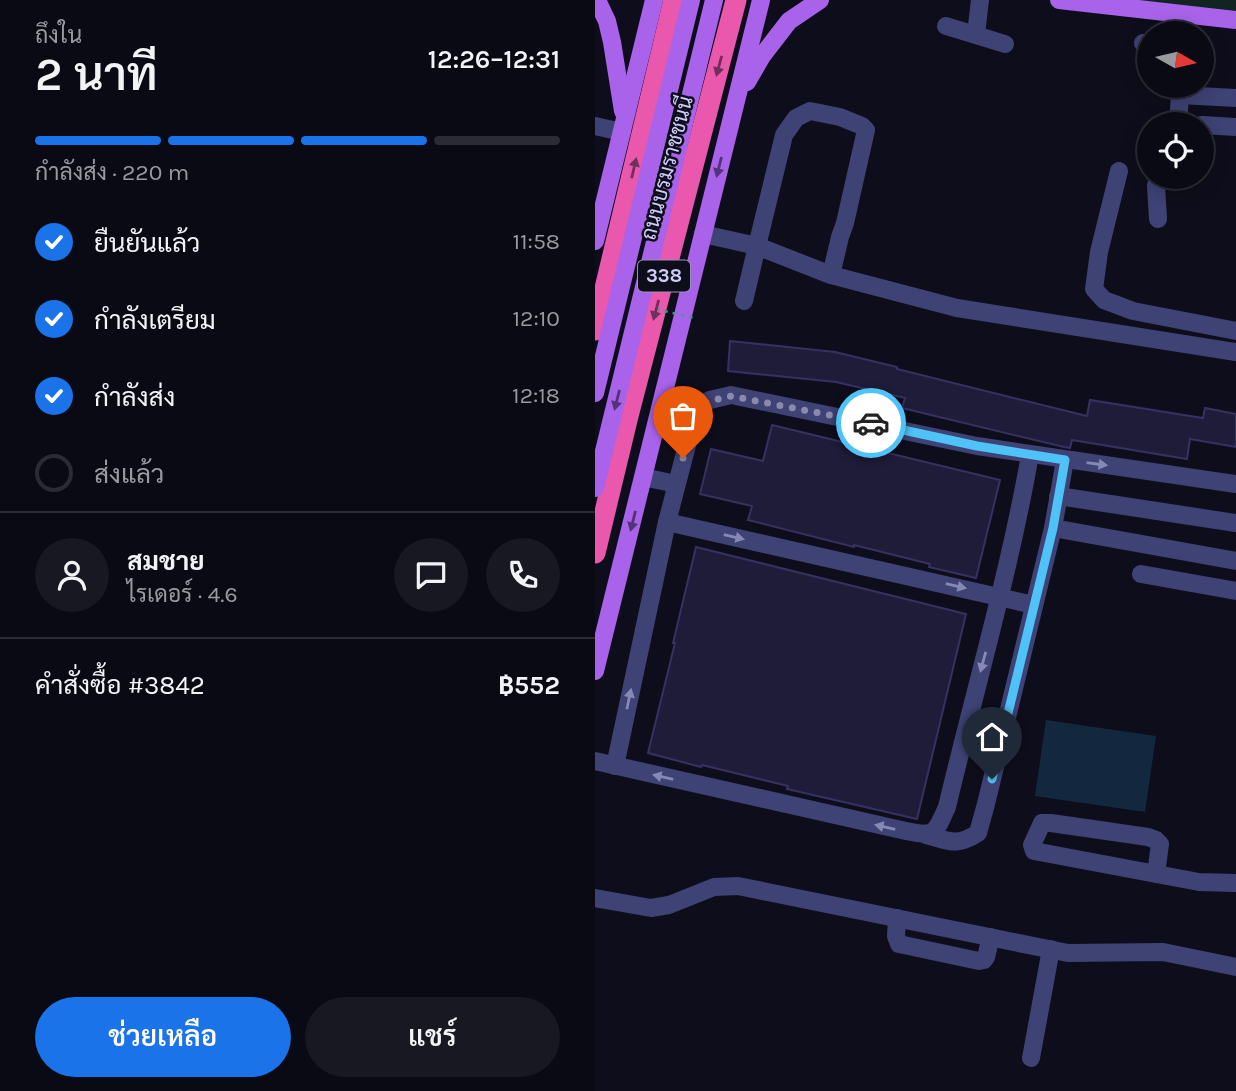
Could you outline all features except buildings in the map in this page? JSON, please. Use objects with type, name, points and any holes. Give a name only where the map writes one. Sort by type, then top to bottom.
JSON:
[{"type":"highway","name":"ถนนบรมราชชนนี","points":[[595,330],[674,0]]},
{"type":"highway","name":"ถนนบรมราชชนนี","points":[[595,553],[736,0]]},
{"type":"main road","points":[[597,0],[613,44],[623,127]]},
{"type":"main road","points":[[595,241],[654,0]]},
{"type":"main road","name":"338","points":[[595,393],[691,0]]},
{"type":"main road","name":"338","points":[[595,488],[714,0]]},
{"type":"main road","name":"338","points":[[595,671],[761,0]]},
{"type":"main road","points":[[736,101],[762,55],[789,21],[820,0]]},
{"type":"main road","points":[[1059,0],[1236,20]]},
{"type":"street","points":[[976,34],[980,0]]},
{"type":"street","points":[[946,26],[1005,44]]},
{"type":"street","points":[[1215,95],[1236,98]]},
{"type":"street","points":[[744,301],[784,135],[796,118],[810,111],[840,117],[862,125],[866,130],[831,275]]},
{"type":"street","points":[[595,126],[623,127]]},
{"type":"street","points":[[1214,126],[1236,127]]},
{"type":"street","points":[[1119,171],[1099,252],[1094,289],[1104,300],[1133,311],[1236,331]]},
{"type":"street","points":[[1156,189],[1158,219]]},
{"type":"street","points":[[703,234],[757,246],[831,275],[957,308],[1236,352]]},
{"type":"street","points":[[615,766],[676,484],[697,407],[710,401],[731,396],[977,446],[1236,484]]},
{"type":"street","points":[[926,835],[938,828],[947,807],[1018,521],[1030,455]]},
{"type":"street","points":[[595,761],[958,843],[978,833],[1053,528],[1065,460]]},
{"type":"street","points":[[643,477],[676,484]]},
{"type":"street","points":[[1058,496],[1236,523]]},
{"type":"street","points":[[667,522],[1034,605]]},
{"type":"street","points":[[1053,528],[1236,561]]},
{"type":"street","points":[[1140,574],[1236,590]]},
{"type":"street","points":[[1156,874],[1160,844],[1148,837],[1051,822],[1042,823],[1032,845],[1034,851],[1156,874],[1199,881],[1236,883]]},
{"type":"street","points":[[595,898],[651,908],[669,905],[714,887],[738,886],[1068,953],[1163,952],[1236,967]]},
{"type":"street","points":[[897,918],[896,936],[899,944],[979,961],[986,957],[991,937]]},
{"type":"street","points":[[1031,1058],[1051,949]]},
{"type":"green space","points":[[1136,0],[1236,0],[1236,12]]},
{"type":"water","points":[[1046,720],[1156,736],[1145,812],[1035,796]]},
{"type":"way so far","points":[[683,458],[697,407],[731,396],[871,423]]},
{"type":"route","points":[[871,423],[977,446],[1065,460],[1053,528],[992,779]]}]
